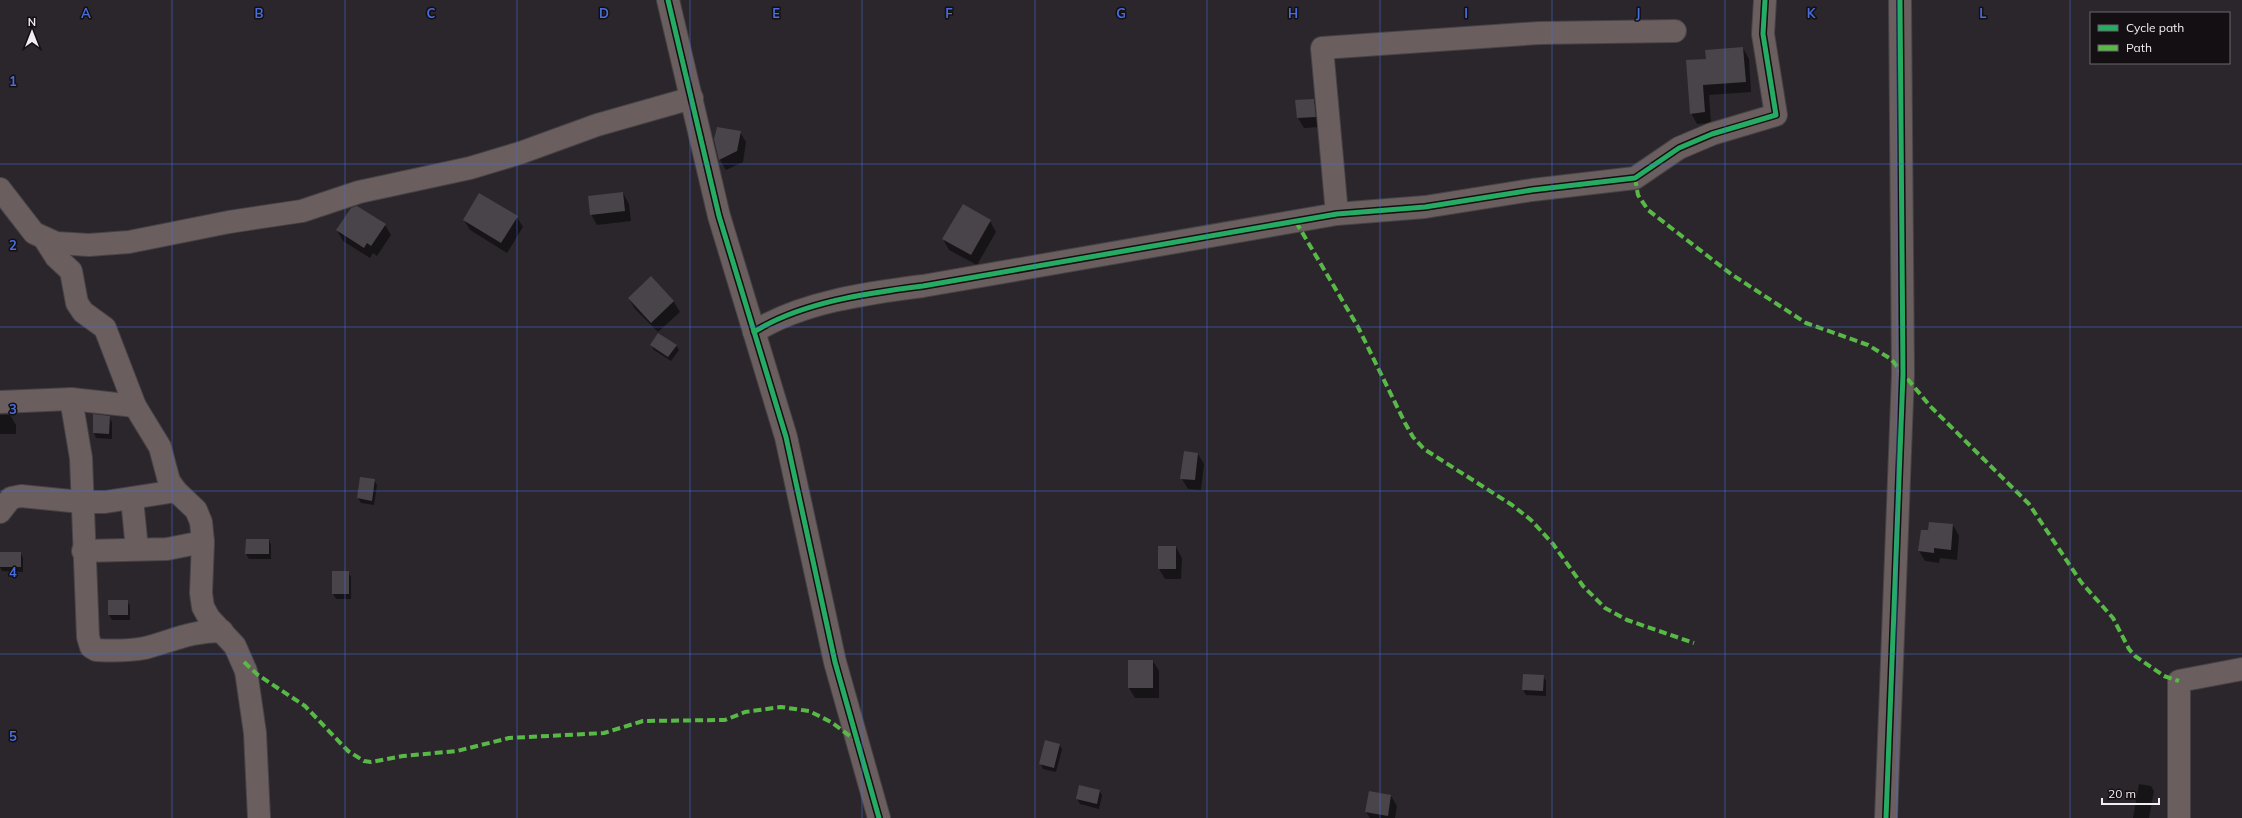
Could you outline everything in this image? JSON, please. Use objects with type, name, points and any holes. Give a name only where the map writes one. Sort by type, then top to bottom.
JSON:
[{"type":"street","points":[[668,0],[719,216],[786,437],[835,662],[879,818]]},
{"type":"street","points":[[754,332],[774,319],[871,292],[923,286],[1338,214],[1425,207],[1532,190],[1635,178],[1679,148],[1706,137],[1776,115],[1763,34],[1765,0]]},
{"type":"street","points":[[1886,818],[1903,374],[1900,0]]},
{"type":"street","points":[[1338,214],[1322,48],[1539,33],[1675,31]]},
{"type":"street","points":[[0,189],[34,233],[56,243],[88,245],[129,242],[229,222],[302,211],[359,192],[463,169],[520,153],[597,125],[692,98]]},
{"type":"street","points":[[44,238],[56,257],[71,271],[77,302],[84,312],[105,328],[135,406],[160,447],[167,476],[176,492],[196,510],[201,522],[203,542],[201,593],[203,608],[209,618],[235,646],[246,671],[255,733],[259,818]]},
{"type":"street","points":[[0,402],[71,399],[135,406]]},
{"type":"street","points":[[71,399],[79,442],[88,637],[91,647],[96,650],[130,650],[144,648],[188,634],[222,631]]},
{"type":"street","points":[[0,512],[11,498],[21,496],[81,502],[132,499],[176,492]]},
{"type":"street","points":[[132,499],[137,549]]},
{"type":"street","points":[[84,551],[167,549],[203,542]]},
{"type":"street","points":[[2179,818],[2179,681],[2242,669]]},
{"type":"building","points":[[1743,47],[1746,82],[1703,85],[1705,112],[1690,114],[1686,60],[1706,59],[1705,50]]},
{"type":"building","points":[[1314,99],[1316,117],[1297,118],[1295,100]]},
{"type":"building","points":[[717,127],[741,131],[737,151],[719,160],[714,139]]},
{"type":"building","points":[[623,192],[625,211],[590,215],[588,196]]},
{"type":"building","points":[[479,193],[518,216],[501,243],[463,220]]},
{"type":"building","points":[[963,204],[991,220],[971,255],[942,239]]},
{"type":"building","points":[[357,206],[386,224],[371,246],[367,243],[364,248],[336,230],[351,208]]},
{"type":"building","points":[[651,276],[674,301],[651,323],[628,298]]},
{"type":"building","points":[[658,333],[677,345],[668,357],[650,345]]},
{"type":"building","points":[[93,414],[110,416],[109,434],[93,433]]},
{"type":"building","points":[[1184,451],[1198,453],[1195,480],[1180,479]]},
{"type":"building","points":[[360,477],[375,479],[372,501],[357,498]]},
{"type":"building","points":[[1929,522],[1953,524],[1951,550],[1934,548],[1934,553],[1918,551],[1921,530],[1928,530]]},
{"type":"building","points":[[246,539],[269,539],[269,554],[245,554]]},
{"type":"building","points":[[1158,546],[1176,546],[1176,569],[1158,569]]},
{"type":"building","points":[[0,552],[21,552],[21,567],[0,567]]},
{"type":"building","points":[[332,571],[349,571],[349,594],[332,594]]},
{"type":"building","points":[[108,600],[128,600],[128,615],[108,615]]},
{"type":"building","points":[[1128,660],[1153,660],[1153,688],[1128,688]]},
{"type":"building","points":[[1523,674],[1544,675],[1543,691],[1522,690]]},
{"type":"building","points":[[1045,740],[1060,744],[1054,768],[1039,764]]},
{"type":"building","points":[[1079,785],[1100,790],[1097,804],[1076,799]]},
{"type":"building","points":[[1369,791],[1391,795],[1388,816],[1365,812]]},
{"type":"marked path","points":[[1635,178],[1638,195],[1648,210],[1731,274],[1806,323],[1868,345],[1891,359],[1930,406],[2029,504],[2081,582],[2113,618],[2129,649],[2135,656],[2164,676],[2179,681]]},
{"type":"marked path","points":[[1296,222],[1358,327],[1405,423],[1413,437],[1424,449],[1512,505],[1531,520],[1553,544],[1583,586],[1605,608],[1627,620],[1694,643]]},
{"type":"marked path","points":[[244,662],[258,675],[305,706],[348,751],[364,761],[371,762],[403,756],[457,751],[509,738],[604,733],[643,721],[725,720],[745,712],[781,707],[809,711],[831,722],[858,742]]},
{"type":"cycle path","points":[[668,0],[719,216],[786,437],[835,662],[879,818]]},
{"type":"cycle path","points":[[754,332],[792,313],[814,306],[836,300],[880,292],[923,286],[1337,214],[1425,207],[1532,190],[1635,178],[1679,148],[1712,134],[1776,115],[1763,34],[1765,0]]},
{"type":"cycle path","points":[[1886,818],[1903,374],[1900,0]]}]
